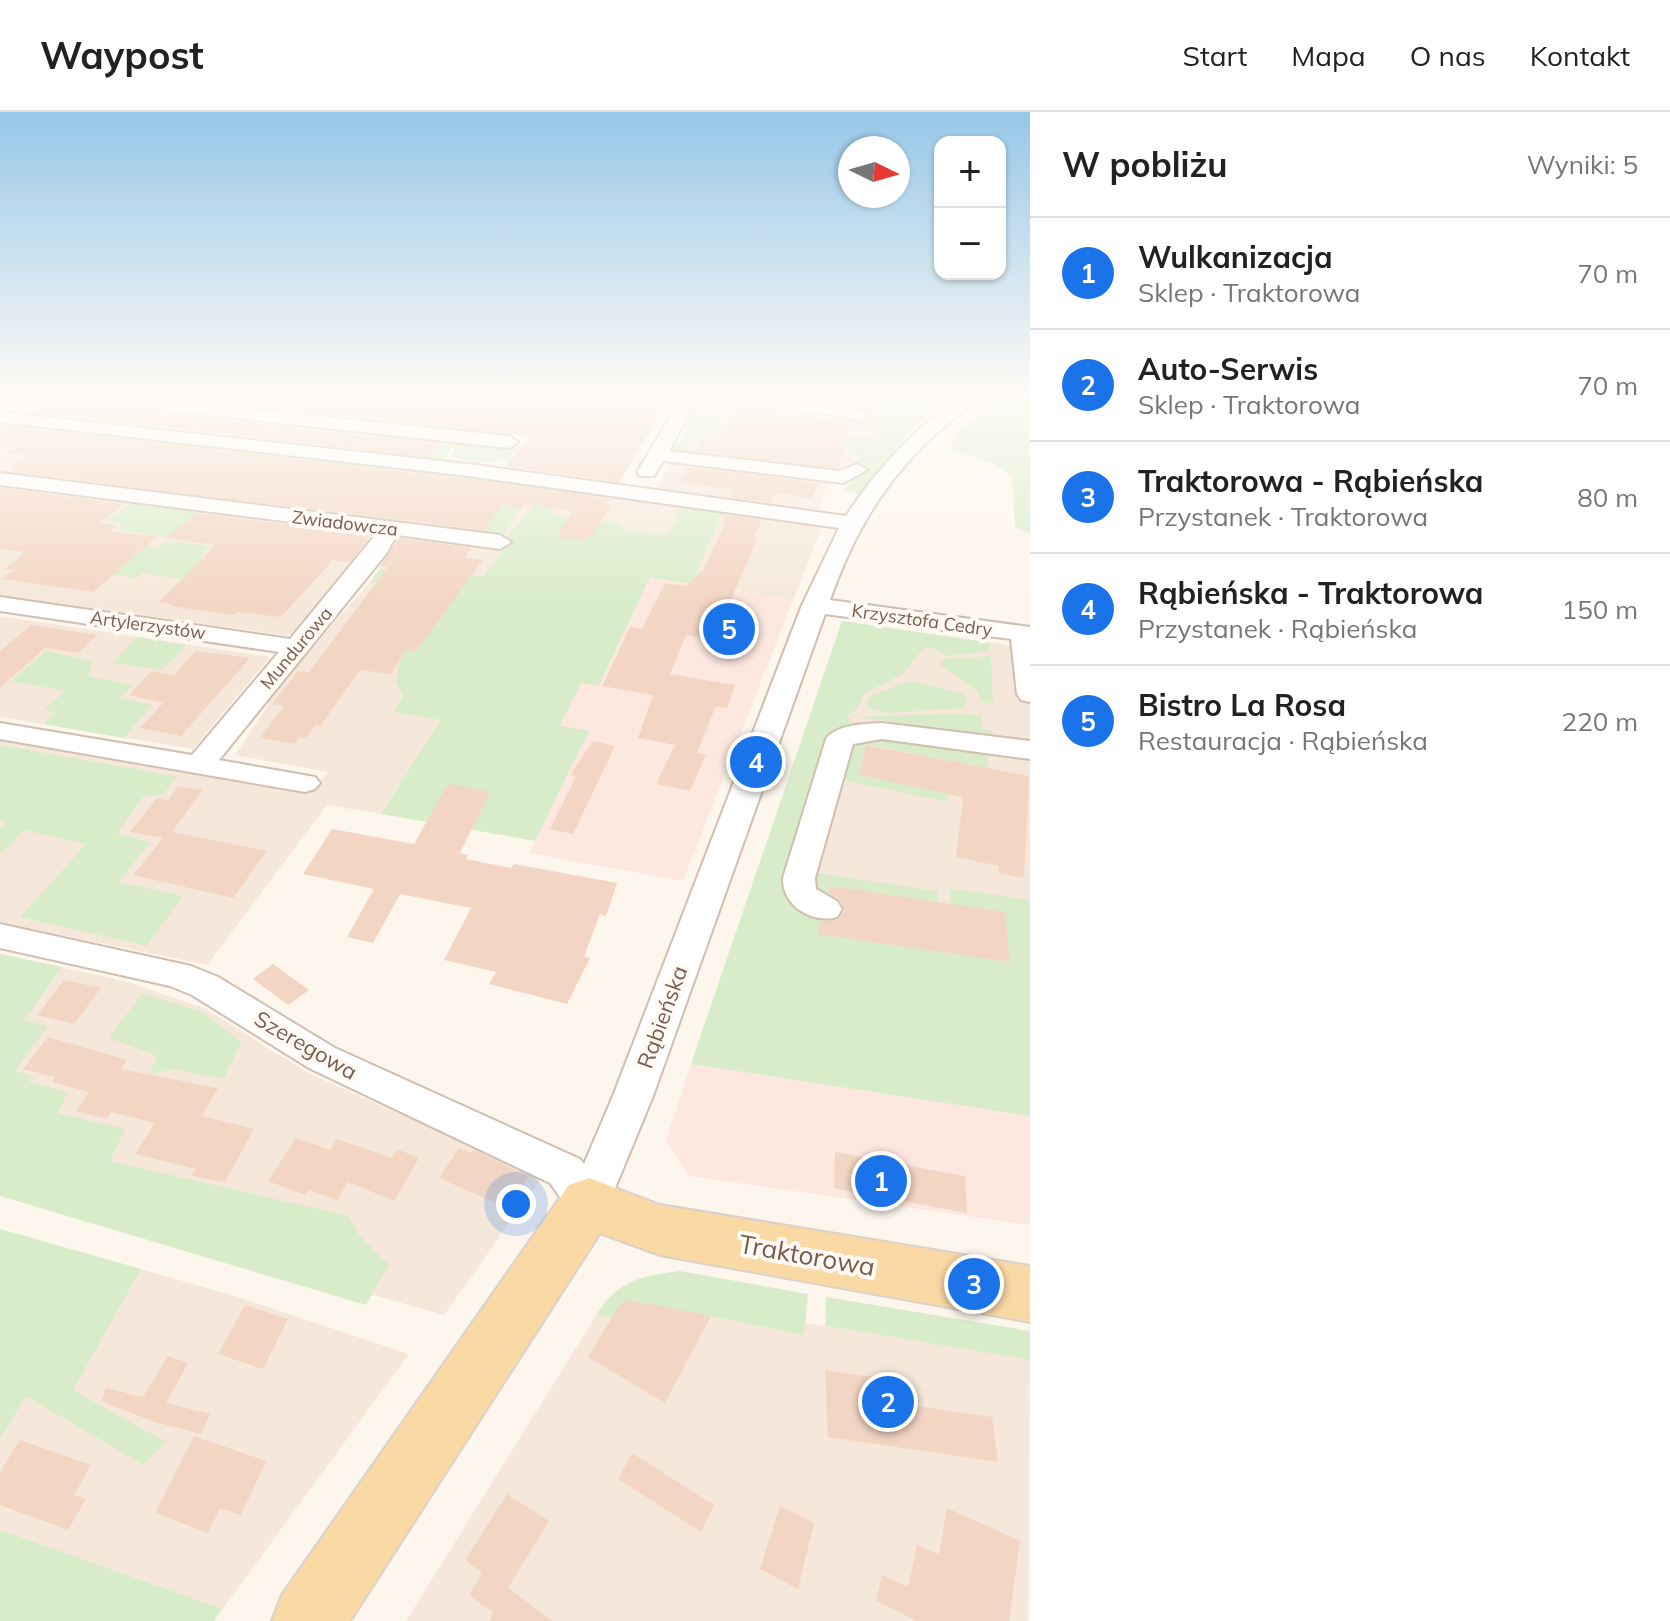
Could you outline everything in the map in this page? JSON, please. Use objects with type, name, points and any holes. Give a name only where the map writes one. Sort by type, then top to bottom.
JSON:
[{"type":"main road","name":"Traktorowa","points":[[589,1202],[638,1224],[660,1230],[1030,1294]]},
{"type":"main road","name":"Rąbieńska","points":[[308,1621],[589,1202]]},
{"type":"street","points":[[441,466],[852,523]]},
{"type":"street","points":[[634,492],[650,466]]},
{"type":"street","points":[[753,466],[843,477],[857,470]]},
{"type":"street","name":"Rąbieńska","points":[[589,1202],[636,1086],[814,605],[852,523],[894,466]]},
{"type":"street","points":[[826,518],[834,476]]},
{"type":"street","name":"Zwiadowcza","points":[[0,479],[500,542]]},
{"type":"street","name":"Mundurowa","points":[[199,765],[378,549],[390,529]]},
{"type":"street","name":"Artylerzystów","points":[[0,604],[296,647]]},
{"type":"street","name":"Krzysztofa Cedry","points":[[814,605],[1027,634]]},
{"type":"street","points":[[1027,634],[1030,694]]},
{"type":"street","points":[[825,909],[803,898],[798,890],[799,878],[840,739],[873,730],[1010,756]]},
{"type":"street","points":[[0,731],[305,783]]},
{"type":"street","name":"Szeregowa","points":[[0,936],[147,967],[205,986],[322,1058],[565,1171],[589,1202]]},
{"type":"shaded area","points":[[0,466],[399,466],[823,524],[793,600],[691,584],[501,536],[0,472]]},
{"type":"shaded area","points":[[667,466],[716,466],[780,474],[769,504],[660,492],[656,488]]},
{"type":"shaded area","points":[[783,466],[855,466],[827,472]]},
{"type":"shaded area","points":[[780,474],[824,478],[828,482],[819,510],[769,504]]},
{"type":"shaded area","points":[[0,487],[374,535],[289,636],[0,595]]},
{"type":"shaded area","points":[[404,538],[501,551],[393,710],[440,719],[381,814],[327,805],[207,965],[0,922],[0,739],[312,791],[328,772],[235,755],[269,704],[263,703],[370,582]]},
{"type":"shaded area","points":[[650,577],[793,600],[683,881],[529,853],[588,732],[560,727],[581,683],[599,686]]},
{"type":"shaded area","points":[[0,616],[270,657],[193,749],[0,717]]},
{"type":"shaded area","points":[[842,621],[1030,648],[1030,982],[736,936]]},
{"type":"shaded area","points":[[0,954],[125,981],[204,1008],[310,1074],[542,1177],[444,1315],[0,1189]]},
{"type":"shaded area","points":[[691,1064],[1030,1116],[1030,1225],[689,1176],[666,1141]]},
{"type":"shaded area","points":[[0,1229],[228,1294],[409,1354],[214,1621],[0,1621]]},
{"type":"shaded area","points":[[630,1300],[804,1334],[805,1323],[1030,1360],[1028,1621],[406,1621],[597,1314],[612,1316],[620,1304]]},
{"type":"green space","points":[[185,466],[273,466],[294,470],[298,466],[389,466],[373,481],[406,493],[430,470],[476,476],[465,491],[470,493],[483,476],[517,481],[494,494],[493,504],[522,508],[501,536],[507,538],[550,485],[567,488],[552,514],[622,524],[620,530],[667,536],[685,505],[723,511],[691,584],[650,577],[599,686],[581,683],[560,726],[589,731],[535,841],[381,814],[440,720],[393,711],[404,694],[396,683],[411,589],[370,582],[380,569],[449,579],[454,573],[484,576],[508,542],[481,535],[494,516],[397,518],[389,523],[293,510],[308,494],[260,497],[251,505],[151,491],[157,490]]},
{"type":"green space","points":[[854,466],[883,466],[861,494],[843,491],[859,473],[853,469]]},
{"type":"green space","points":[[998,466],[1030,466],[1030,534],[1015,527],[1012,476]]},
{"type":"green space","points":[[129,504],[199,512],[167,537],[116,530],[123,523],[107,521]]},
{"type":"green space","points":[[0,524],[97,542],[157,548],[166,541],[210,546],[199,558],[214,560],[200,582],[141,573],[136,578],[53,565],[24,556],[18,545],[0,549]]},
{"type":"green space","points":[[842,621],[990,643],[990,651],[947,656],[924,647],[903,674],[864,693],[857,709],[846,716],[851,721],[850,729],[792,868],[823,915],[819,934],[1009,962],[1005,912],[951,904],[950,888],[1030,900],[1030,1116],[691,1064]]},
{"type":"green space","points":[[137,637],[186,645],[162,670],[112,663]]},
{"type":"green space","points":[[46,651],[93,661],[88,676],[132,685],[120,698],[152,705],[124,738],[43,724],[54,714],[45,709],[65,691],[11,681]]},
{"type":"green space","points":[[991,656],[993,704],[981,702],[978,691],[938,663],[945,659]]},
{"type":"green space","points":[[911,681],[963,694],[968,699],[965,700],[965,708],[890,713],[871,709],[867,703],[872,695]]},
{"type":"green space","points":[[980,710],[983,729],[992,731],[993,737],[863,718],[979,715]]},
{"type":"green space","points":[[871,737],[989,751],[987,768],[866,744],[859,775],[949,794],[947,802],[843,780],[850,744]]},
{"type":"green space","points":[[0,745],[176,776],[164,794],[144,796],[117,833],[150,843],[118,882],[183,896],[147,946],[20,917],[86,844],[24,830],[3,853],[0,852],[0,829],[6,821],[0,819]]},
{"type":"green space","points":[[817,873],[937,891],[938,902],[831,886],[828,897],[817,894],[812,876]]},
{"type":"green space","points":[[0,954],[62,967],[24,1020],[48,1026],[15,1071],[32,1076],[29,1082],[68,1092],[58,1113],[125,1129],[110,1161],[349,1216],[359,1235],[389,1265],[366,1305],[0,1196]]},
{"type":"green space","points":[[142,993],[202,1012],[242,1042],[223,1079],[174,1069],[150,1074],[157,1056],[109,1038]]},
{"type":"green space","points":[[0,1229],[141,1269],[73,1390],[166,1442],[143,1465],[26,1396],[0,1438]]},
{"type":"green space","points":[[680,1271],[808,1294],[804,1335],[630,1300],[620,1304],[612,1317],[597,1314],[622,1287],[643,1278]]},
{"type":"green space","points":[[826,1297],[1030,1331],[1030,1360],[825,1326]]},
{"type":"green space","points":[[0,1530],[222,1609],[214,1621],[0,1621]]},
{"type":"building","points":[[358,466],[610,499],[606,505],[611,505],[592,537],[584,541],[559,538],[562,533],[558,532],[573,511],[524,504],[522,508],[502,505],[484,530],[13,472],[17,469],[11,468]]},
{"type":"building","points":[[508,466],[628,466],[619,482]]},
{"type":"building","points":[[687,467],[820,483],[812,498],[775,493],[771,503],[731,497],[733,490],[679,482]]},
{"type":"building","points":[[0,488],[123,504],[100,523],[117,525],[110,531],[157,537],[93,592],[2,579],[13,570],[4,569],[27,552],[0,549]]},
{"type":"building","points":[[196,513],[371,535],[349,563],[333,560],[281,617],[237,612],[235,615],[170,606],[172,604],[159,602],[216,545],[167,538]]},
{"type":"building","points":[[725,515],[762,520],[754,537],[758,538],[724,615],[751,619],[744,644],[686,635],[670,674],[735,685],[727,708],[716,706],[697,753],[706,755],[690,791],[656,784],[675,745],[638,738],[653,695],[602,686],[630,627],[642,629],[665,583],[686,586],[703,570],[723,529]]},
{"type":"building","points":[[399,538],[471,548],[464,558],[483,560],[416,651],[406,650],[391,674],[360,670],[321,725],[316,725],[306,738],[300,737],[295,744],[260,738],[284,706],[272,704],[298,671],[309,672],[388,567],[380,566]]},
{"type":"building","points":[[31,625],[97,635],[78,653],[45,648],[0,688],[0,651]]},
{"type":"building","points":[[195,651],[250,658],[181,736],[140,728],[163,703],[129,695],[151,671],[174,675]]},
{"type":"building","points":[[593,741],[615,746],[573,834],[550,829],[576,776],[570,775]]},
{"type":"building","points":[[866,745],[1029,776],[1024,878],[998,873],[999,866],[956,857],[963,797],[859,775]]},
{"type":"building","points":[[448,784],[490,792],[460,853],[468,855],[466,859],[511,868],[514,864],[617,883],[606,916],[600,914],[584,957],[590,958],[567,1004],[489,984],[496,972],[444,960],[471,908],[400,894],[373,943],[347,937],[374,889],[303,874],[332,829],[414,844]]},
{"type":"building","points":[[178,786],[203,790],[172,832],[267,851],[233,898],[133,875],[163,838],[130,832],[157,798],[168,800]]},
{"type":"building","points":[[830,886],[1005,912],[1010,962],[818,934],[821,921],[837,920],[845,911],[840,899],[829,893]]},
{"type":"building","points":[[273,964],[309,990],[288,1005],[253,979]]},
{"type":"building","points":[[64,980],[101,988],[74,1024],[37,1015]]},
{"type":"building","points":[[48,1037],[127,1060],[121,1069],[218,1088],[202,1116],[254,1129],[225,1182],[192,1176],[196,1169],[135,1154],[155,1123],[111,1112],[107,1119],[76,1111],[89,1092],[52,1082],[55,1077],[23,1069]]},
{"type":"building","points":[[296,1138],[330,1150],[337,1139],[392,1158],[397,1149],[419,1158],[394,1201],[348,1182],[337,1200],[309,1190],[305,1195],[268,1181]]},
{"type":"building","points":[[459,1148],[472,1153],[474,1150],[528,1176],[509,1209],[439,1178]]},
{"type":"building","points":[[835,1152],[965,1176],[967,1213],[834,1188]]},
{"type":"building","points":[[629,1300],[711,1316],[665,1403],[588,1357],[620,1304]]},
{"type":"building","points":[[245,1305],[288,1319],[263,1369],[218,1354]]},
{"type":"building","points":[[168,1356],[188,1363],[166,1403],[210,1414],[201,1434],[155,1422],[101,1401],[106,1388],[143,1397]]},
{"type":"building","points":[[825,1370],[907,1382],[909,1405],[992,1417],[998,1462],[828,1437]]},
{"type":"building","points":[[194,1436],[266,1461],[241,1515],[220,1508],[208,1533],[155,1513]]},
{"type":"building","points":[[20,1440],[91,1465],[74,1495],[86,1499],[68,1530],[0,1505],[0,1472]]},
{"type":"building","points":[[632,1453],[714,1505],[701,1532],[618,1479]]},
{"type":"building","points":[[507,1494],[549,1521],[508,1588],[553,1621],[489,1621],[493,1613],[469,1595],[482,1573],[465,1560]]},
{"type":"building","points":[[780,1506],[814,1523],[798,1589],[760,1569]]},
{"type":"building","points":[[947,1508],[1020,1541],[1009,1621],[917,1621],[876,1601],[882,1575],[908,1587],[917,1545],[939,1554]]},
{"type":"place","name":"Bistro La Rosa","points":[[729,629]]},
{"type":"place","name":"Rąbieńska - Traktorowa","points":[[756,762]]},
{"type":"place","name":"Wulkanizacja","points":[[881,1181]]},
{"type":"place","name":"Traktorowa - Rąbieńska","points":[[974,1284]]},
{"type":"place","name":"Auto-Serwis","points":[[888,1402]]}]
